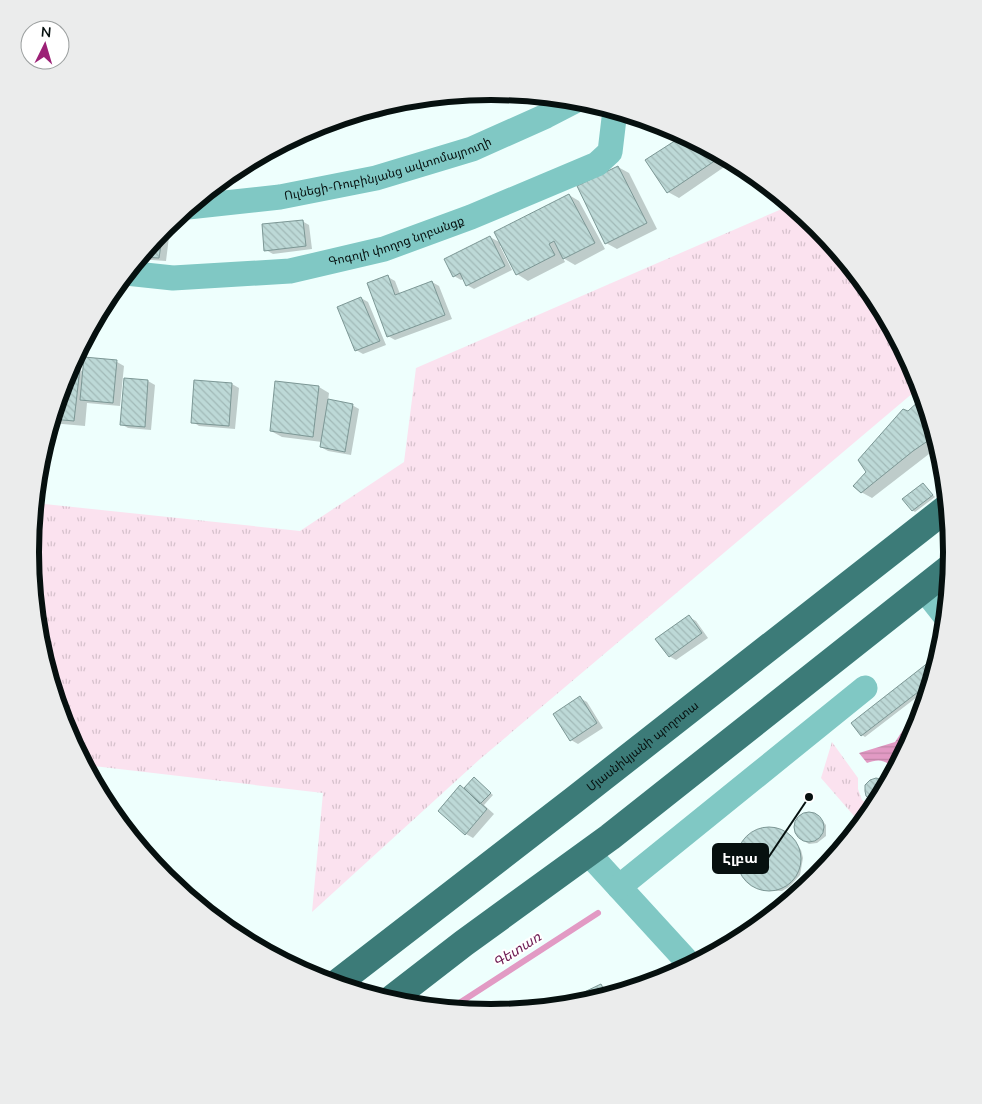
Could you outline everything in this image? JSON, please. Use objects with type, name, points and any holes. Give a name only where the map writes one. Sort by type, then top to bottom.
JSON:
[{"type":"highway","name":"Մյասնիկյանի պողոտա","points":[[343,979],[941,512]]},
{"type":"highway","points":[[397,995],[464,943],[588,853],[942,573]]},
{"type":"street","name":"Ուլնեցի-Ռուբինյանց ավտոմայրուղի","points":[[200,207],[280,197],[376,178],[472,149],[565,106]]},
{"type":"street","name":"Գոգոլի փողոց նրբանցք","points":[[135,274],[173,278],[290,270],[384,248],[471,217],[597,164],[610,152],[614,117]]},
{"type":"street","points":[[923,588],[939,608]]},
{"type":"street","points":[[619,887],[865,688]]},
{"type":"street","points":[[588,853],[685,959]]},
{"type":"green space","points":[[784,208],[811,232],[831,254],[867,301],[897,352],[914,392],[480,759],[312,912],[323,793],[92,766],[73,725],[54,669],[47,640],[40,582],[39,552],[42,504],[300,531],[404,462],[416,368]]},
{"type":"green space","points":[[832,742],[858,778],[858,789],[862,800],[867,803],[856,818],[821,778]]},
{"type":"shaded area","points":[[910,723],[890,765],[883,761],[867,763],[859,753],[895,742],[907,724]]},
{"type":"building","points":[[677,140],[716,160],[667,193],[645,160]]},
{"type":"building","points":[[618,166],[647,223],[605,244],[577,186]]},
{"type":"building","points":[[569,194],[595,243],[563,259],[554,241],[549,244],[555,255],[516,275],[494,232]]},
{"type":"building","points":[[303,220],[306,246],[264,251],[262,224]]},
{"type":"building","points":[[490,236],[505,266],[466,286],[460,273],[453,277],[444,259]]},
{"type":"building","points":[[161,243],[159,258],[148,257]]},
{"type":"building","points":[[388,275],[395,295],[432,281],[445,315],[387,337],[367,283]]},
{"type":"building","points":[[361,297],[380,341],[355,351],[337,307]]},
{"type":"building","points":[[84,357],[117,360],[113,403],[80,400]]},
{"type":"building","points":[[78,368],[80,368],[74,421],[59,420],[73,379]]},
{"type":"building","points":[[124,378],[148,380],[145,427],[120,425]]},
{"type":"building","points":[[194,380],[232,383],[229,426],[191,423]]},
{"type":"building","points":[[275,381],[319,386],[313,437],[270,431]]},
{"type":"building","points":[[328,399],[353,404],[345,452],[320,447]]},
{"type":"building","points":[[917,402],[929,440],[861,493],[853,486],[866,472],[858,460],[903,409],[908,411]]},
{"type":"building","points":[[923,483],[933,495],[912,511],[902,499]]},
{"type":"building","points":[[689,615],[702,633],[669,657],[655,639]]},
{"type":"building","points":[[930,663],[921,689],[861,736],[851,723]]},
{"type":"building","points":[[580,696],[597,723],[570,741],[553,714]]},
{"type":"building","points":[[474,777],[491,793],[480,804],[464,788]]},
{"type":"building","points":[[876,778],[882,779],[870,799],[866,796],[865,785],[870,780]]},
{"type":"building","points":[[460,785],[487,809],[465,835],[438,811]]},
{"type":"building","points":[[809,812],[820,816],[824,827],[820,838],[809,842],[798,838],[794,827],[798,816]]},
{"type":"building","points":[[769,827],[787,833],[795,841],[801,859],[795,877],[787,885],[769,891],[751,885],[743,877],[737,859],[743,841],[751,833]]},
{"type":"building","points":[[601,984],[604,990],[579,996],[575,997]]},
{"type":"waterway","name":"Գետառ","points":[[459,1003],[598,913]]},
{"type":"place","name":"Էլբա","points":[[809,797]]}]
